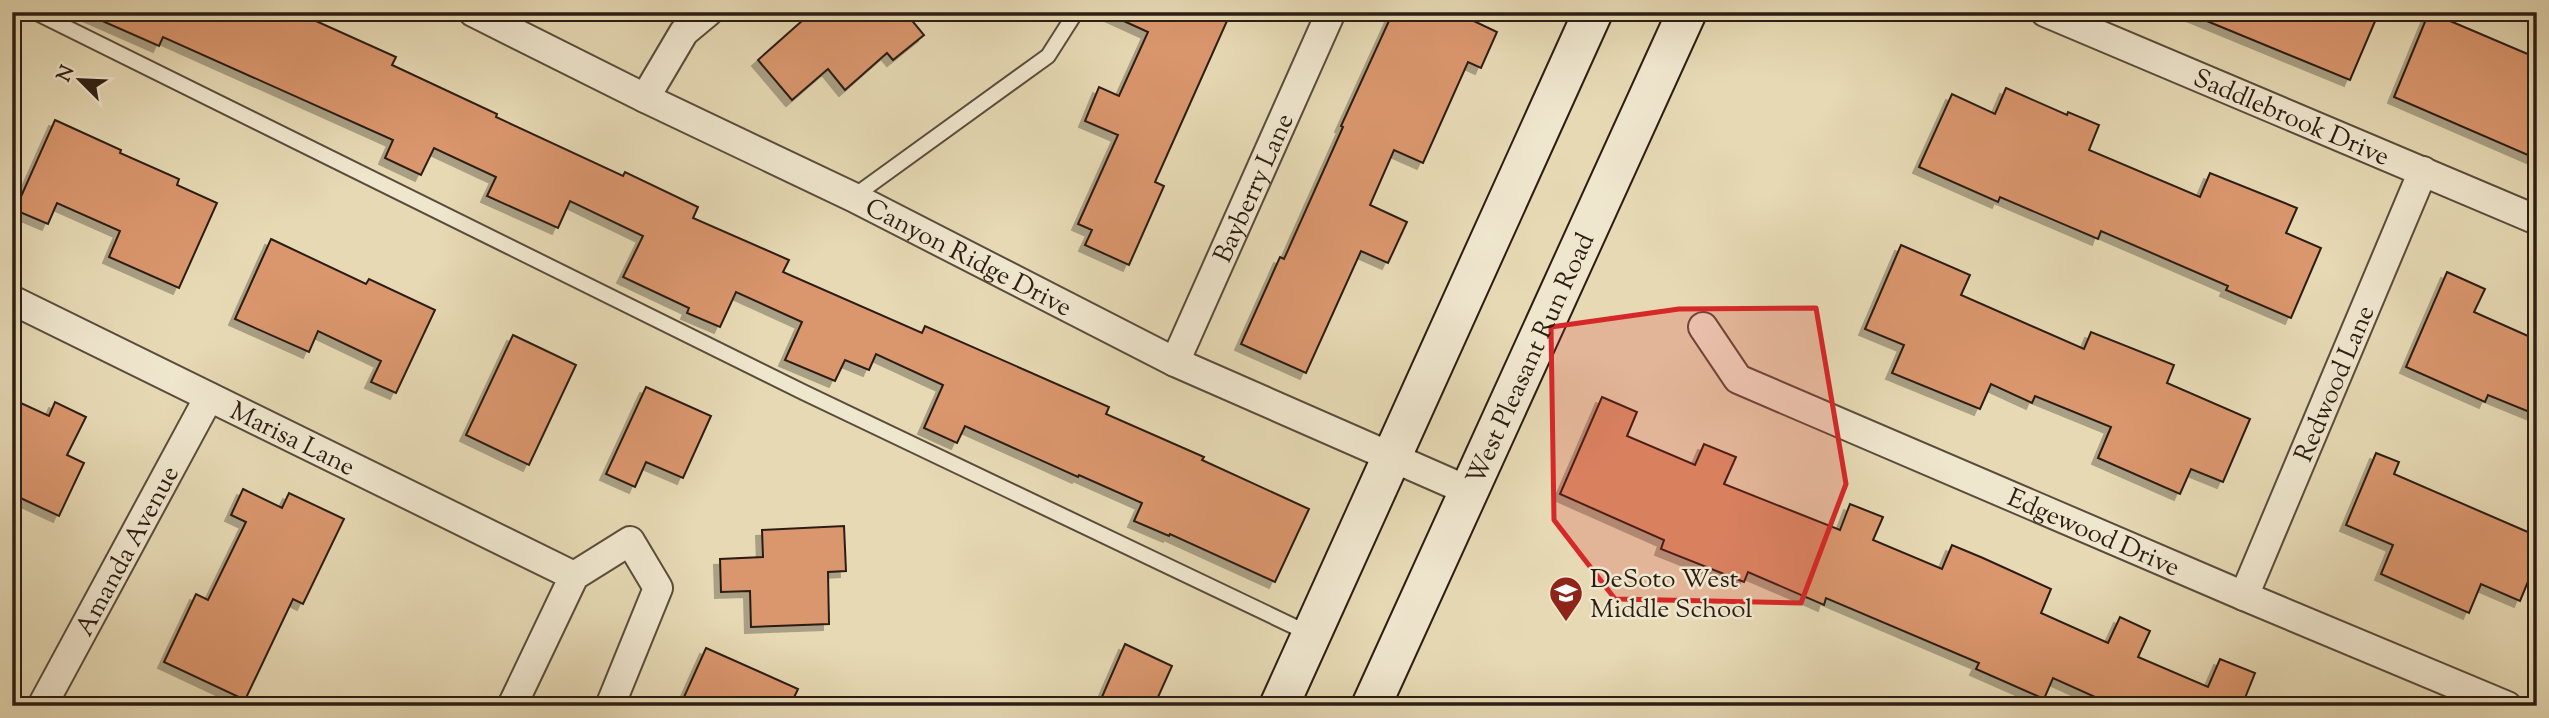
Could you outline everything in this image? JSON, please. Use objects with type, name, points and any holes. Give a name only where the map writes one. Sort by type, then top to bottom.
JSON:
[{"type":"main road","points":[[1279,706],[1593,12]]},
{"type":"main road","name":"West Pleasant Run Road","points":[[1371,706],[1687,12]]},
{"type":"street","name":"Canyon Ridge Drive","points":[[473,12],[853,197],[1175,362],[1469,491]]},
{"type":"street","points":[[645,98],[684,32],[708,12]]},
{"type":"street","name":"Bayberry Lane","points":[[1175,362],[1331,12]]},
{"type":"street","name":"Saddlebrook Drive","points":[[2045,12],[2537,220]]},
{"type":"street","name":"Redwood Lane","points":[[2244,596],[2423,171]]},
{"type":"street","name":"Marisa Lane","points":[[12,300],[574,576]]},
{"type":"street","name":"Edgewood Drive","points":[[1703,327],[1738,379],[2507,706]]},
{"type":"street","name":"Amanda Avenue","points":[[42,706],[209,397]]},
{"type":"street","points":[[512,706],[574,576],[630,541],[658,588],[610,706]]},
{"type":"lane","points":[[35,12],[804,393],[1311,634]]},
{"type":"lane","points":[[853,197],[1048,56],[1076,12]]},
{"type":"highlighted area","points":[[1816,308],[1846,484],[1801,603],[1615,599],[1554,520],[1551,327],[1679,309]]},
{"type":"building","points":[[82,12],[296,12],[396,57],[392,65],[497,114],[496,117],[623,176],[625,172],[698,207],[693,218],[789,260],[783,272],[922,333],[925,326],[1109,407],[1106,414],[1204,457],[1202,460],[1309,509],[1275,582],[1170,534],[1169,536],[1134,521],[1142,503],[1079,475],[1078,477],[965,426],[957,443],[924,428],[943,385],[876,354],[869,370],[845,360],[835,381],[785,360],[802,322],[736,292],[720,327],[687,313],[689,308],[623,277],[643,236],[570,201],[558,228],[487,196],[496,177],[434,148],[421,175],[385,158],[393,140],[163,37],[159,46]]},
{"type":"building","points":[[812,12],[905,12],[924,35],[893,60],[887,53],[845,90],[828,69],[792,100],[758,60]]},
{"type":"building","points":[[1104,12],[1231,12],[1155,182],[1164,186],[1129,265],[1085,245],[1092,230],[1078,224],[1118,135],[1085,121],[1099,87],[1119,96],[1148,32]]},
{"type":"building","points":[[1393,12],[1455,12],[1497,32],[1481,68],[1468,62],[1423,163],[1394,150],[1370,205],[1407,222],[1388,263],[1361,251],[1306,373],[1241,344],[1280,257],[1284,259]]},
{"type":"building","points":[[2185,12],[2379,12],[2350,80]]},
{"type":"building","points":[[2429,12],[2537,58],[2537,159],[2394,97]]},
{"type":"building","points":[[2006,88],[2067,115],[2068,112],[2099,125],[2089,150],[2200,197],[2210,173],[2297,208],[2286,233],[2321,248],[2291,318],[2226,290],[2228,286],[2101,231],[2098,239],[2000,197],[1998,202],[1919,167],[1952,94],[1995,114]]},
{"type":"building","points":[[55,120],[179,179],[177,185],[217,203],[179,288],[109,257],[120,231],[57,203],[48,224],[15,210]]},
{"type":"building","points":[[271,239],[366,284],[369,279],[435,310],[396,393],[371,382],[381,361],[318,331],[309,352],[235,319]]},
{"type":"building","points":[[1901,245],[1970,275],[1961,295],[2084,349],[2091,332],[2174,365],[2167,383],[2250,419],[2223,482],[2191,469],[2180,494],[2098,458],[2111,427],[2035,396],[2032,403],[1991,384],[1980,409],[1892,373],[1904,345],[1865,329]]},
{"type":"building","points":[[2447,272],[2485,289],[2474,312],[2537,340],[2537,415],[2488,395],[2485,402],[2406,367]]},
{"type":"building","points":[[513,335],[576,365],[529,465],[466,435]]},
{"type":"building","points":[[646,387],[711,416],[683,478],[646,462],[635,487],[606,474]]},
{"type":"building","points":[[1602,397],[1637,412],[1627,436],[1695,465],[1704,444],[1736,457],[1724,484],[1840,530],[1850,504],[1883,517],[1873,540],[1942,569],[1952,545],[1983,558],[2051,589],[2041,613],[2108,643],[2120,617],[2150,631],[2138,657],[2208,687],[2220,659],[2255,673],[2243,703],[2249,706],[2115,706],[2053,678],[2044,699],[1976,669],[1979,663],[1826,598],[1824,605],[1748,572],[1744,582],[1661,549],[1664,540],[1560,494]]},
{"type":"building","points":[[12,399],[49,416],[55,402],[86,417],[67,455],[84,463],[59,516],[12,494]]},
{"type":"building","points":[[2376,453],[2399,462],[2394,474],[2537,536],[2537,560],[2520,601],[2481,584],[2469,613],[2381,574],[2393,545],[2346,525]]},
{"type":"building","points":[[243,489],[282,508],[289,493],[344,519],[303,604],[293,599],[245,700],[164,662],[196,594],[208,600],[246,522],[231,515]]},
{"type":"building","points":[[844,526],[846,571],[828,572],[829,624],[751,627],[750,591],[721,592],[720,559],[763,557],[762,530]]},
{"type":"building","points":[[1125,644],[1172,666],[1154,706],[1098,706]]},
{"type":"building","points":[[706,648],[798,689],[790,706],[680,706]]},
{"type":"place","name":"DeSoto West Middle School","points":[[1566,623]]}]
